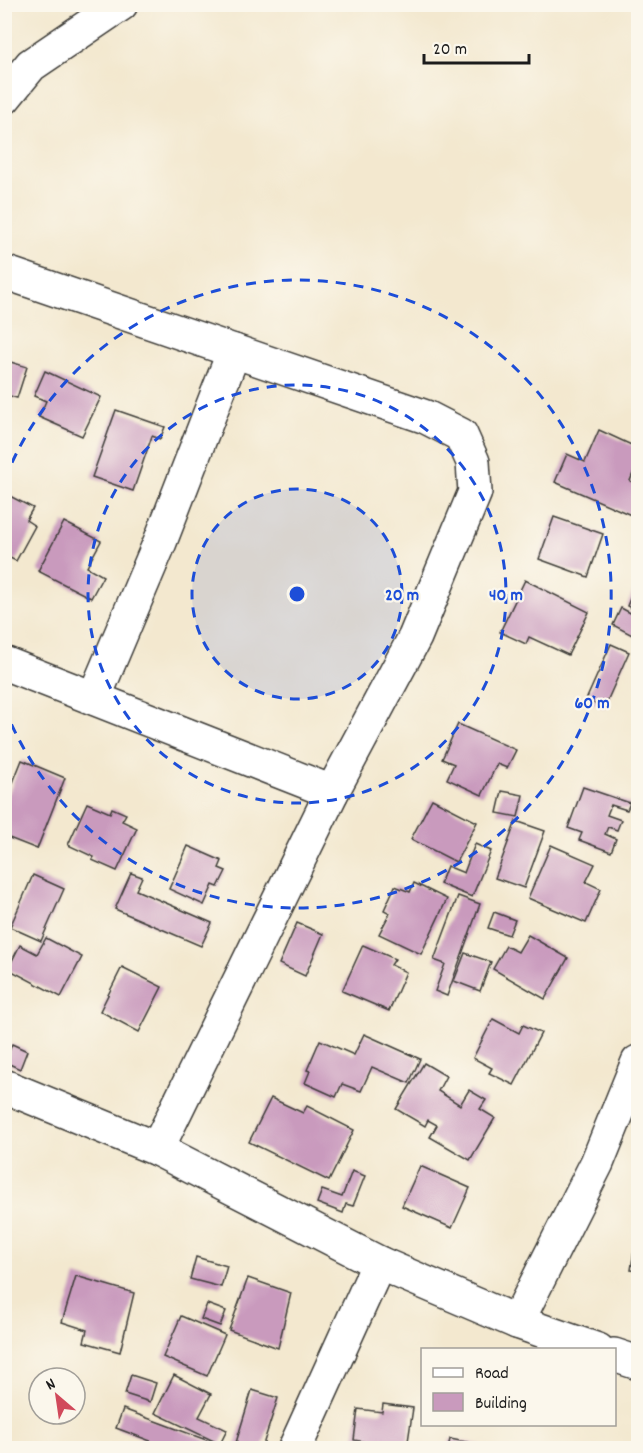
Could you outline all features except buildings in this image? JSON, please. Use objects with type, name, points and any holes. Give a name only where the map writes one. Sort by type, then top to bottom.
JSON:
[{"type":"street","points":[[4,98],[31,65],[121,4]]},
{"type":"street","points":[[4,272],[426,417],[461,435],[473,462],[475,492],[415,637],[332,792],[157,1149]]},
{"type":"street","points":[[94,698],[160,542],[234,351]]},
{"type":"street","points":[[4,663],[332,792]]},
{"type":"street","points":[[517,1322],[597,1163],[639,1062]]},
{"type":"street","points":[[4,1086],[157,1149],[379,1263],[517,1322],[592,1348]]},
{"type":"street","points":[[295,1449],[379,1263]]},
{"type":"street","points":[[616,1355],[639,1363]]}]
